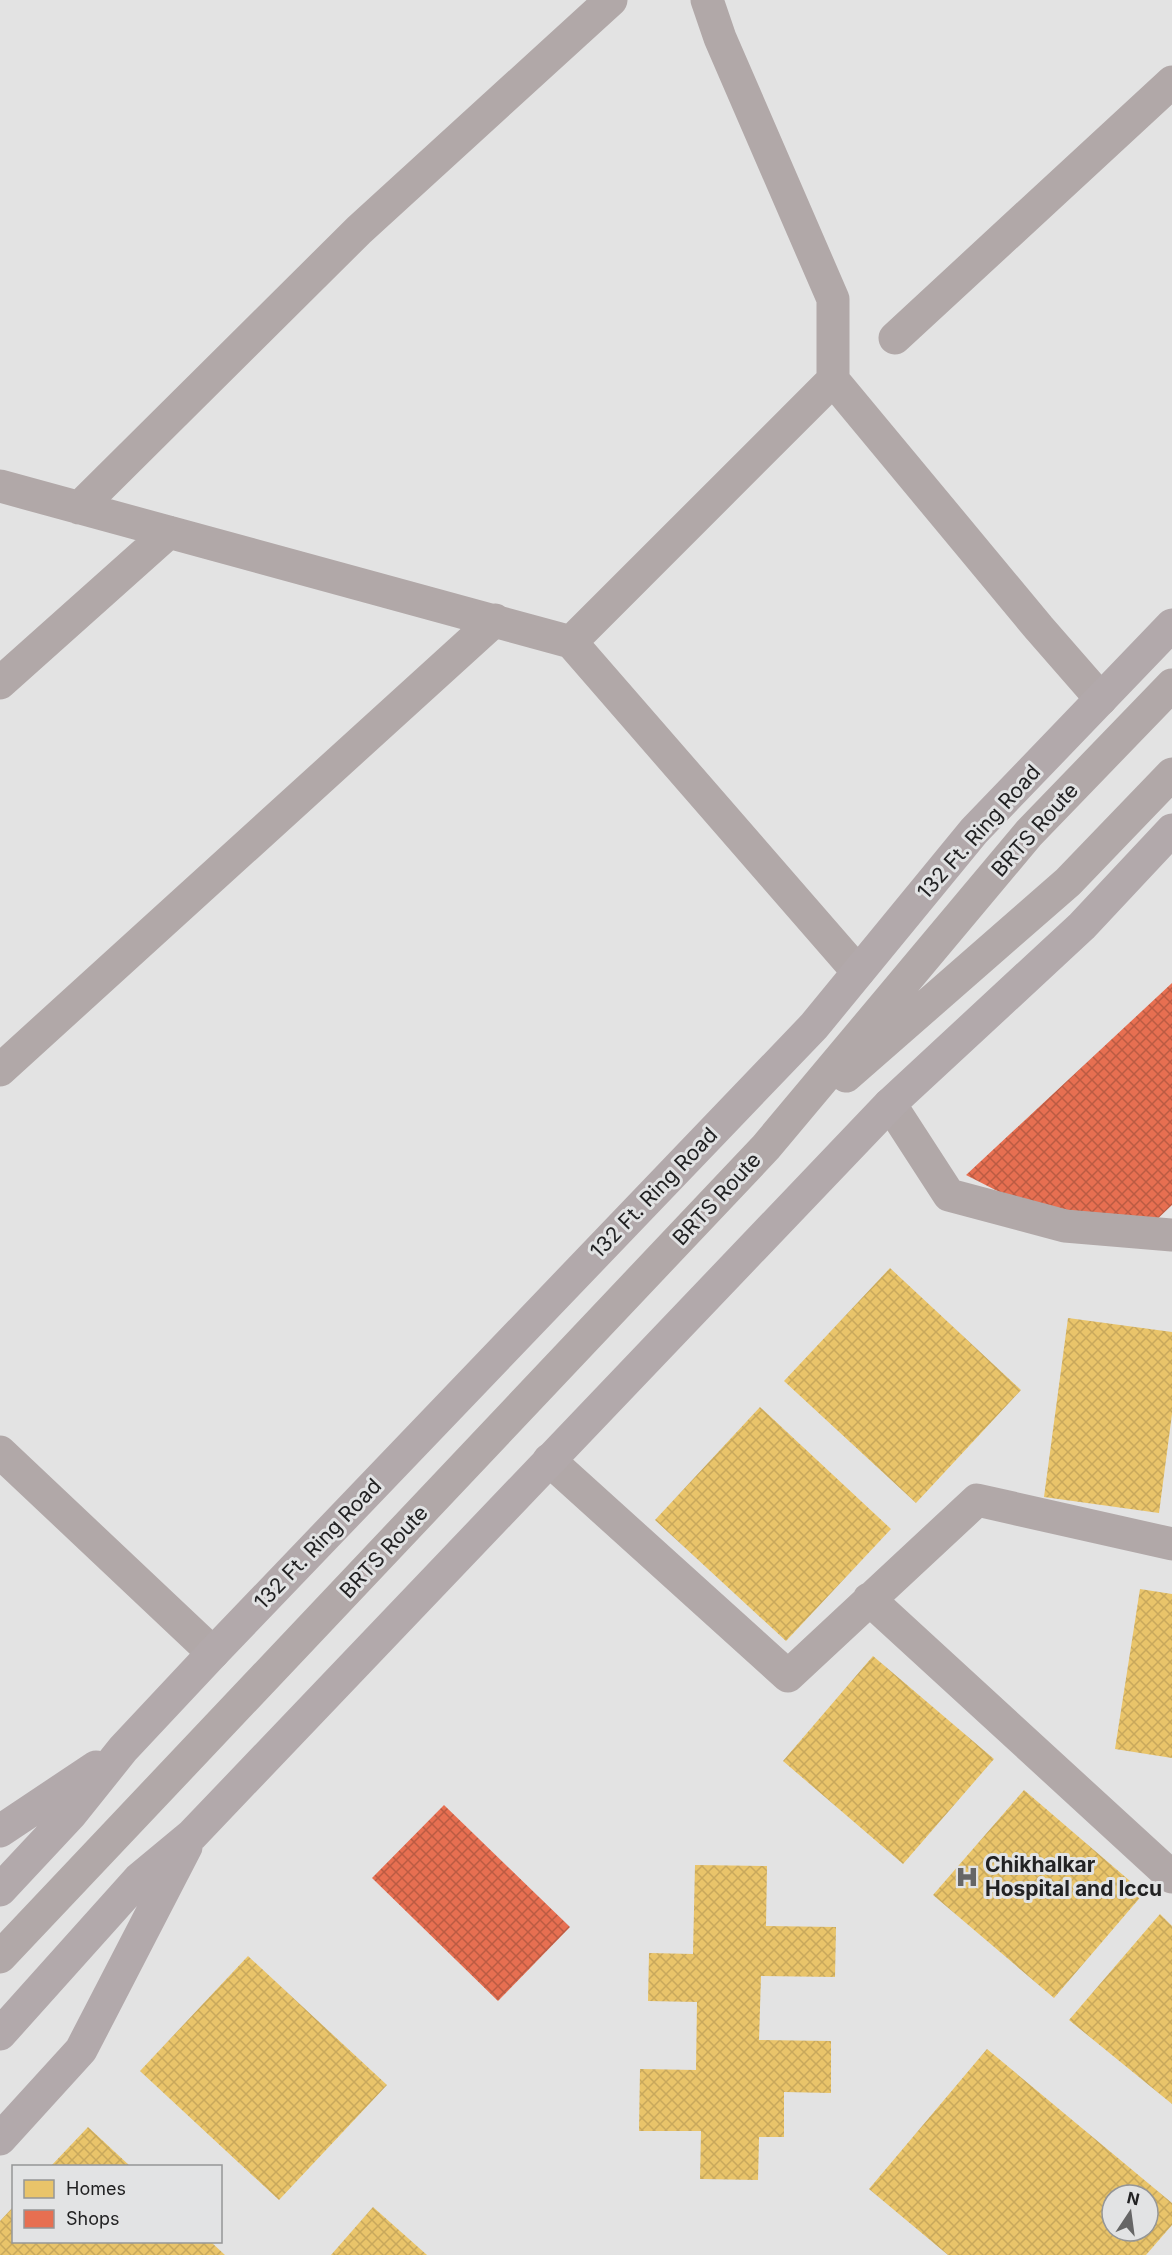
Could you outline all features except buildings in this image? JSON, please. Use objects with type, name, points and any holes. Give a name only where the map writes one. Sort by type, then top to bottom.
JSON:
[{"type":"main road","name":"132 Ft. Ring Road","points":[[123,1749],[805,1035],[974,831],[1172,626]]},
{"type":"main road","points":[[0,2034],[139,1879],[192,1835],[890,1104],[1082,926],[1172,830]]},
{"type":"main road","points":[[0,1890],[71,1814],[123,1749]]},
{"type":"main road","points":[[0,1831],[123,1749]]},
{"type":"main road","points":[[0,2139],[81,2050],[192,1835]]},
{"type":"street","points":[[79,508],[359,230],[611,0]]},
{"type":"street","points":[[707,0],[720,38],[833,299],[832,380],[1101,699]]},
{"type":"street","points":[[895,338],[1172,82]]},
{"type":"street","points":[[571,642],[832,380]]},
{"type":"street","points":[[0,486],[571,642],[858,972]]},
{"type":"street","points":[[0,683],[169,532]]},
{"type":"street","points":[[0,1070],[495,620]]},
{"type":"street","name":"BRTS Route","points":[[0,1957],[766,1147],[1029,833],[1172,685]]},
{"type":"street","name":"BRTS Route","points":[[766,1147],[1068,882],[1172,774]]},
{"type":"street","points":[[890,1104],[949,1195],[1065,1226],[1172,1235]]},
{"type":"street","points":[[0,1452],[213,1653]]},
{"type":"street","points":[[549,1461],[788,1676],[977,1500],[1172,1544]]},
{"type":"street","points":[[869,1599],[1172,1877]]},
{"type":"place","name":"Chikhalkar Hospital and Iccu","points":[[967,1877]]}]
